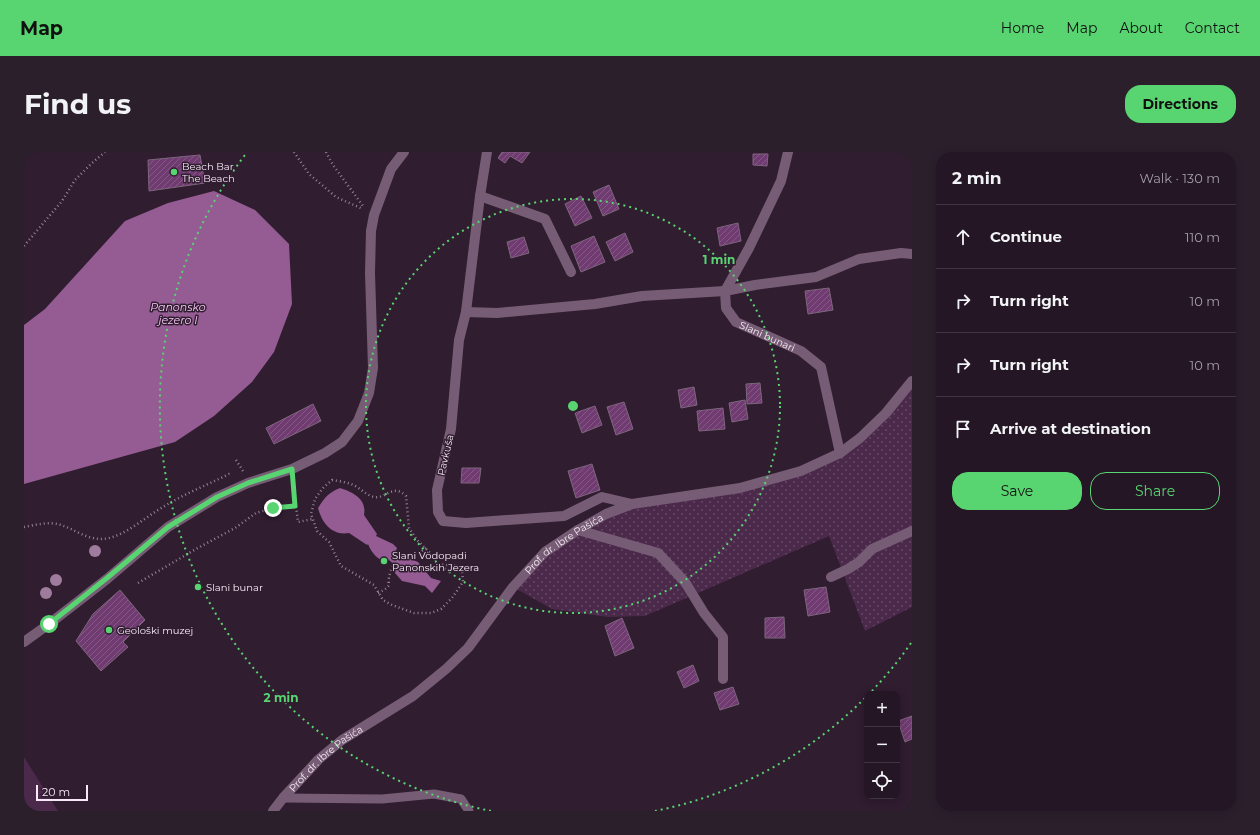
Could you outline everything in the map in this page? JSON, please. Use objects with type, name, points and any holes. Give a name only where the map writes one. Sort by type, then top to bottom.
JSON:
[{"type":"street","points":[[24,642],[95,588],[168,527],[217,497],[248,483],[292,469],[325,453],[342,442],[358,421],[369,394],[373,368],[370,273],[374,215],[391,169],[404,152]]},
{"type":"street","name":"Pavkuša","points":[[487,152],[480,196],[466,312],[460,340],[451,429],[437,490],[438,512],[443,521],[466,523],[564,516],[602,498],[632,504]]},
{"type":"street","points":[[725,291],[749,248],[781,181],[788,152]]},
{"type":"street","points":[[480,196],[545,219],[572,272]]},
{"type":"street","points":[[466,312],[497,313],[595,304],[642,296],[725,291],[755,284],[816,277],[859,259],[901,253],[912,254]]},
{"type":"street","name":"Slani bunari","points":[[725,291],[726,308],[736,322],[801,351],[820,366],[840,453]]},
{"type":"street","name":"Prof. dr. Ibre Pašića","points":[[274,811],[283,798],[325,754],[354,733],[412,696],[446,669],[468,648],[513,587],[544,552],[606,514],[632,504],[740,488],[801,471],[840,453],[860,438],[886,413],[912,381]]},
{"type":"street","points":[[578,530],[658,553],[686,582],[704,613],[723,637],[723,679]]},
{"type":"street","points":[[830,576],[848,569],[859,562],[872,549],[912,531]]},
{"type":"lane","points":[[283,798],[382,799],[434,794],[461,799],[469,811]]},
{"type":"path","points":[[24,246],[62,201],[75,180],[92,163],[106,152]]},
{"type":"path","points":[[294,152],[309,174],[336,197],[367,211],[333,165],[326,152]]},
{"type":"path","points":[[24,527],[52,523],[60,524],[92,538],[101,539],[112,537],[144,520],[163,507],[229,474],[244,473],[236,460]]},
{"type":"path","points":[[292,469],[298,522],[313,519]]},
{"type":"path","points":[[332,480],[351,484],[373,497],[380,497],[391,491],[403,493],[406,496],[409,528],[417,540],[426,548],[437,564],[458,566],[462,569],[463,582],[446,605],[431,613],[414,613],[392,605],[383,600],[374,585],[341,566],[330,542],[317,531],[313,519],[312,514],[316,499],[323,488],[332,480]]},
{"type":"path","points":[[138,583],[196,548],[235,528],[256,513],[273,508],[295,506]]},
{"type":"path","points":[[378,593],[388,588],[390,584],[390,572],[401,556],[419,553],[426,548]]},
{"type":"shaded area","points":[[912,381],[912,607],[865,631],[829,536],[645,616],[608,617],[552,609],[513,587],[545,552],[606,514],[740,488],[840,453]]},
{"type":"shaded area","points":[[24,757],[58,811],[24,811]]},
{"type":"water","name":"Panonsko jezero I","points":[[214,191],[255,210],[289,244],[292,304],[274,352],[252,382],[214,416],[175,442],[24,484],[24,325],[45,309],[125,221],[168,203]]},
{"type":"water","points":[[340,488],[354,494],[361,500],[364,515],[377,534],[376,536],[393,544],[397,548],[395,553],[405,559],[411,559],[418,562],[431,578],[441,581],[432,593],[425,586],[402,581],[395,573],[396,566],[389,560],[386,563],[377,557],[368,544],[367,545],[349,533],[333,530],[325,523],[318,508],[327,496]]},
{"type":"building","points":[[502,152],[530,152],[522,163],[510,156],[505,163],[498,158]]},
{"type":"building","points":[[753,154],[768,154],[767,166],[753,165]]},
{"type":"building","points":[[200,155],[205,183],[149,191],[148,160]]},
{"type":"building","points":[[609,185],[619,209],[603,216],[593,192]]},
{"type":"building","points":[[581,196],[592,218],[575,226],[565,204]]},
{"type":"building","points":[[738,223],[741,241],[720,246],[717,228]]},
{"type":"building","points":[[625,233],[633,252],[615,261],[606,242]]},
{"type":"building","points":[[594,236],[605,262],[581,272],[571,246]]},
{"type":"building","points":[[524,237],[529,253],[511,258],[507,242]]},
{"type":"building","points":[[829,288],[833,310],[808,314],[805,291]]},
{"type":"building","points":[[760,383],[762,403],[747,404],[746,384]]},
{"type":"building","points":[[694,387],[697,405],[681,408],[678,390]]},
{"type":"building","points":[[745,400],[748,419],[732,422],[729,403]]},
{"type":"building","points":[[624,402],[633,429],[616,435],[607,407]]},
{"type":"building","points":[[313,404],[321,421],[274,444],[266,428]]},
{"type":"building","points":[[595,406],[602,425],[582,433],[575,413]]},
{"type":"building","points":[[723,408],[725,429],[699,431],[697,411]]},
{"type":"building","points":[[592,464],[600,490],[576,498],[568,471]]},
{"type":"building","points":[[462,468],[481,468],[479,483],[461,483]]},
{"type":"building","points":[[826,587],[830,612],[808,616],[804,590]]},
{"type":"building","name":"Geološki muzej","points":[[120,590],[145,620],[123,642],[128,647],[101,671],[76,641],[93,614]]},
{"type":"building","points":[[784,617],[785,638],[765,638],[765,618]]},
{"type":"building","points":[[622,618],[634,648],[615,656],[605,626]]},
{"type":"building","points":[[693,665],[699,681],[684,688],[677,672]]},
{"type":"building","points":[[733,687],[739,704],[720,710],[714,693]]},
{"type":"building","points":[[912,716],[912,739],[905,742],[900,727],[900,720]]},
{"type":"place","name":"Beach Bar The Beach","points":[[174,172]]},
{"type":"place","name":"Slani Vodopadi Panonskih Jezera","points":[[384,561]]},
{"type":"place","name":"Slani bunar","points":[[198,587]]},
{"type":"place","name":"Geološki muzej","points":[[109,630]]},
{"type":"route","points":[[49,624],[168,527],[217,497],[248,483],[292,469],[295,506],[273,508]]}]
